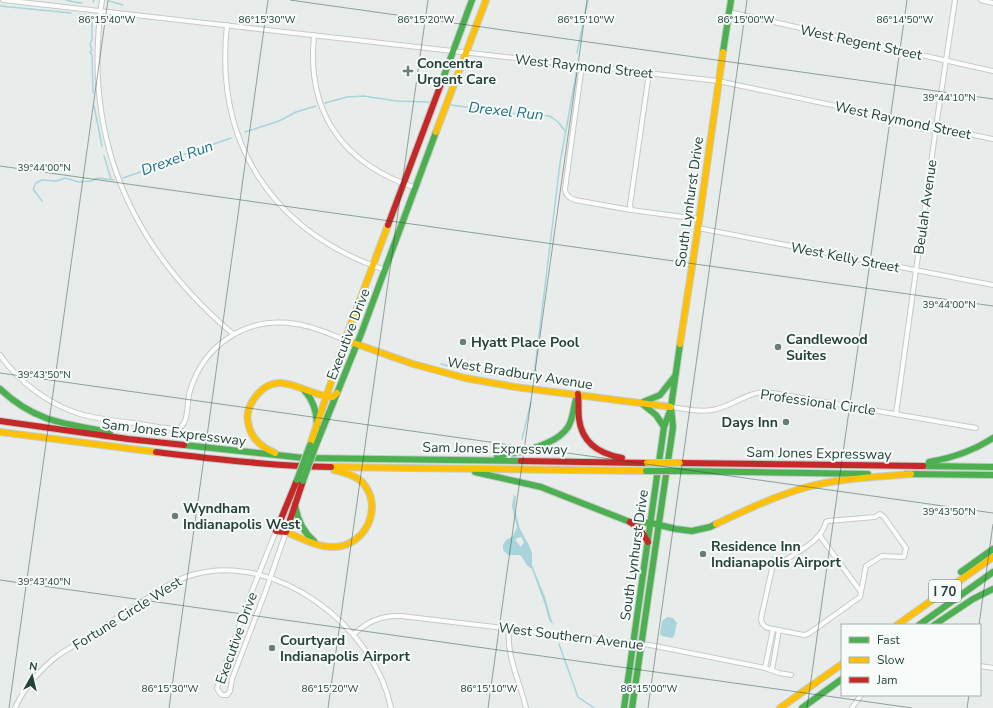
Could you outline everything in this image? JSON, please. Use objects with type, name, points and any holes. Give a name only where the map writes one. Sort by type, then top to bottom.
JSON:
[{"type":"main road","name":"Executive Drive","points":[[313,445],[326,397],[346,340],[472,0]]},
{"type":"main road","name":"Executive Drive","points":[[276,531],[300,481],[313,445],[338,393],[357,345],[486,0]]},
{"type":"main road","name":"South Lynhurst Drive","points":[[624,708],[664,427],[671,407],[731,0]]},
{"type":"main road","name":"West Bradbury Avenue","points":[[346,340],[413,364],[456,376],[500,384],[671,407]]},
{"type":"main road","points":[[664,427],[656,415],[642,403],[660,395],[675,375]]},
{"type":"main road","points":[[281,456],[263,447],[253,437],[247,422],[249,407],[253,398],[258,392],[272,384],[286,383],[326,397],[333,397],[338,393]]},
{"type":"main road","points":[[300,388],[310,397],[315,405],[317,413],[317,426]]},
{"type":"main road","points":[[0,389],[19,407],[42,418],[191,447]]},
{"type":"main road","points":[[462,460],[515,454],[538,446],[560,435],[569,424],[574,402],[578,394]]},
{"type":"main road","points":[[578,394],[578,419],[585,438],[592,446],[598,451],[610,456],[647,462]]},
{"type":"main road","name":"South Lynhurst Drive","points":[[632,708],[673,427],[671,407]]},
{"type":"main road","name":"Sam Jones Expressway","points":[[0,421],[191,447],[304,458],[993,467]]},
{"type":"main road","name":"Sam Jones Expressway","points":[[1,432],[221,460],[322,467],[993,475]]},
{"type":"main road","points":[[880,466],[928,462],[951,458],[970,452],[993,438]]},
{"type":"main road","points":[[276,531],[286,532],[319,544],[336,547],[356,540],[367,528],[372,510],[372,502],[368,491],[359,479],[348,474],[322,467]]},
{"type":"main road","points":[[450,468],[541,487],[566,496],[607,514],[630,522],[640,529],[648,542]]},
{"type":"main road","points":[[630,522],[651,523],[676,529],[701,530],[773,498],[808,487],[845,480],[911,474]]},
{"type":"main road","name":"Executive Drive","points":[[286,532],[295,504],[300,481]]},
{"type":"main road","points":[[295,504],[297,517],[301,526],[310,538],[319,544]]},
{"type":"main road","points":[[914,612],[938,590],[993,549]]},
{"type":"main road","name":"I 70","points":[[898,624],[993,557]]},
{"type":"main road","name":"I 70","points":[[920,624],[993,572]]},
{"type":"main road","points":[[936,624],[973,599],[993,588]]},
{"type":"main road","points":[[780,708],[841,665]]},
{"type":"main road","points":[[802,708],[841,681]]},
{"type":"main road","points":[[819,695],[841,684]]},
{"type":"street","name":"West Raymond Street","points":[[3,0],[718,81],[993,139]]},
{"type":"street","points":[[102,0],[98,40],[98,93],[108,146],[124,192],[142,229],[159,256],[192,295],[232,334]]},
{"type":"street","name":"Beulah Avenue","points":[[896,414],[955,0]]},
{"type":"street","points":[[981,0],[993,3]]},
{"type":"street","name":"West Regent Street","points":[[729,12],[993,71]]},
{"type":"street","points":[[227,25],[224,65],[229,104],[233,121],[242,146],[260,178],[282,207],[312,234],[339,251],[385,270]]},
{"type":"street","points":[[314,35],[312,56],[314,81],[320,104],[330,124],[342,141],[360,160],[377,172],[416,188]]},
{"type":"street","points":[[582,65],[565,189],[566,194],[575,200],[631,210],[699,218]]},
{"type":"street","points":[[631,210],[630,205],[649,73]]},
{"type":"street","name":"West Kelly Street","points":[[698,228],[993,286]]},
{"type":"street","points":[[0,355],[15,374],[29,386],[51,401],[72,411],[110,420],[173,429],[182,427],[186,420],[188,398],[197,373],[211,353],[232,334],[260,325],[284,322],[308,326],[346,340]]},
{"type":"street","name":"Professional Circle","points":[[671,407],[701,411],[711,410],[723,407],[749,394],[764,392],[896,414]]},
{"type":"street","points":[[896,414],[976,428]]},
{"type":"street","points":[[880,514],[884,517],[906,548],[904,557],[882,556],[866,566],[860,597],[806,635],[772,629],[764,626],[761,619],[774,561],[784,561],[820,536],[825,530],[826,522],[828,521],[875,517],[880,514]]},
{"type":"street","name":"Executive Drive","points":[[276,531],[217,688],[222,695],[227,694],[230,691],[232,679],[286,532]]},
{"type":"street","points":[[820,536],[861,592]]},
{"type":"street","name":"Fortune Circle West","points":[[15,708],[20,696],[32,680],[48,663],[171,584],[191,575],[209,571],[232,570],[259,574],[292,587],[314,600],[333,615],[353,635],[371,659],[381,676],[391,708]]},
{"type":"street","name":"West Southern Avenue","points":[[353,635],[370,621],[392,616],[642,644],[765,668],[779,673],[792,674]]},
{"type":"street","points":[[508,628],[507,639],[509,652],[526,708]]},
{"type":"street","points":[[765,668],[772,629]]},
{"type":"street","points":[[772,670],[779,630]]},
{"type":"street","points":[[981,666],[993,668]]},
{"type":"street","points":[[852,708],[860,696]]},
{"type":"water","points":[[514,495],[516,496],[515,510],[520,529],[532,553],[532,565],[545,597],[553,625],[549,620],[532,569],[520,555],[508,555],[503,550],[503,545],[506,540],[512,537],[517,528],[512,506]],"holes":[[[521,537],[524,542],[521,547],[515,540]]]},
{"type":"water","points":[[667,617],[673,618],[677,623],[674,636],[672,638],[662,636],[660,634],[662,621]]},
{"type":"waterway","points":[[66,0],[82,3]]},
{"type":"waterway","points":[[577,53],[588,0]]},
{"type":"waterway","points":[[109,1],[123,5]]},
{"type":"waterway","points":[[0,6],[71,13]]},
{"type":"waterway","points":[[80,14],[82,16],[86,15],[92,20],[92,40],[90,44],[92,50],[90,52],[92,55],[93,93]]},
{"type":"waterway","points":[[534,375],[536,372],[535,368],[560,163],[577,69]]},
{"type":"waterway","name":"Drexel Run","points":[[325,103],[347,97],[364,96],[396,101],[429,102]]},
{"type":"waterway","name":"Drexel Run","points":[[451,105],[517,114],[550,116],[558,122],[565,131]]},
{"type":"waterway","points":[[94,106],[102,146]]},
{"type":"waterway","name":"Drexel Run","points":[[245,132],[279,121],[296,112],[316,106]]},
{"type":"waterway","name":"Drexel Run","points":[[123,178],[158,166],[169,159],[176,160],[179,156],[231,138]]},
{"type":"waterway","points":[[104,156],[111,179]]},
{"type":"waterway","name":"Drexel Run","points":[[42,201],[33,189],[36,183],[42,180],[57,181],[65,178],[79,182],[91,181],[98,178],[114,180]]},
{"type":"waterway","points":[[441,364],[460,369]]},
{"type":"waterway","points":[[470,371],[520,379],[528,378],[535,370]]},
{"type":"waterway","points":[[522,439],[531,402]]},
{"type":"waterway","points":[[559,644],[578,697],[594,708]]},
{"type":"traffic: fast","points":[[441,84],[472,0]]},
{"type":"traffic: fast","points":[[723,52],[731,0]]},
{"type":"traffic: fast","points":[[316,445],[361,334],[436,132]]},
{"type":"traffic: fast","points":[[632,708],[673,427],[671,407],[680,344]]},
{"type":"traffic: fast","points":[[664,427],[656,415],[641,403],[660,395],[675,376]]},
{"type":"traffic: fast","points":[[0,389],[26,409],[38,415],[65,424],[110,432]]},
{"type":"traffic: fast","points":[[304,390],[314,407],[317,426]]},
{"type":"traffic: fast","points":[[497,456],[536,448],[546,444],[562,434],[570,423],[578,394]]},
{"type":"traffic: fast","points":[[624,708],[664,427],[670,411]]},
{"type":"traffic: fast","points":[[929,462],[962,453],[978,447],[993,438]]},
{"type":"traffic: fast","points":[[184,445],[304,458],[521,461]]},
{"type":"traffic: fast","points":[[297,480],[310,445]]},
{"type":"traffic: fast","points":[[303,481],[316,445]]},
{"type":"traffic: fast","points":[[923,466],[993,467]]},
{"type":"traffic: fast","points":[[646,471],[679,471]]},
{"type":"traffic: fast","points":[[679,471],[868,474]]},
{"type":"traffic: fast","points":[[475,472],[541,487],[630,522],[651,523],[692,531],[716,524]]},
{"type":"traffic: fast","points":[[906,474],[993,475]]},
{"type":"traffic: fast","points":[[295,504],[297,515],[301,524],[306,533],[314,541]]},
{"type":"traffic: fast","points":[[961,572],[993,549]]},
{"type":"traffic: fast","points":[[920,624],[993,572]]},
{"type":"traffic: fast","points":[[936,624],[973,599],[993,589]]},
{"type":"traffic: fast","points":[[802,708],[841,680]]},
{"type":"traffic: slow","points":[[436,132],[486,0]]},
{"type":"traffic: slow","points":[[680,344],[723,52]]},
{"type":"traffic: slow","points":[[310,445],[348,332],[388,225]]},
{"type":"traffic: slow","points":[[345,340],[413,364],[465,378],[515,387],[671,407]]},
{"type":"traffic: slow","points":[[275,453],[265,448],[257,441],[251,433],[248,422],[250,405],[265,387],[284,383],[323,396],[333,397],[337,393]]},
{"type":"traffic: slow","points":[[0,432],[156,452]]},
{"type":"traffic: slow","points":[[647,463],[680,463]]},
{"type":"traffic: slow","points":[[331,467],[646,471]]},
{"type":"traffic: slow","points":[[286,532],[315,544],[327,547],[344,545],[354,540],[362,533],[368,524],[371,514],[372,503],[369,492],[362,482],[356,477],[334,470]]},
{"type":"traffic: slow","points":[[716,524],[772,499],[807,487],[846,480],[911,474]]},
{"type":"traffic: slow","points":[[898,624],[993,557]]},
{"type":"traffic: slow","points":[[780,708],[841,665]]},
{"type":"traffic: jam","points":[[388,225],[441,84]]},
{"type":"traffic: jam","points":[[578,394],[581,427],[588,441],[606,454],[622,458]]},
{"type":"traffic: jam","points":[[0,421],[128,439],[184,445]]},
{"type":"traffic: jam","points":[[156,452],[265,464],[331,467]]},
{"type":"traffic: jam","points":[[521,461],[647,463]]},
{"type":"traffic: jam","points":[[680,463],[923,466]]},
{"type":"traffic: jam","points":[[297,480],[276,531],[286,532],[303,481]]},
{"type":"traffic: jam","points":[[630,522],[640,529],[648,542]]},
{"type":"place","name":"Concentra Urgent Care","points":[[408,71]]},
{"type":"place","name":"Hyatt Place Pool","points":[[463,342]]},
{"type":"place","name":"Candlewood Suites","points":[[778,347]]},
{"type":"place","name":"Days Inn","points":[[786,422]]},
{"type":"place","name":"Wyndham Indianapolis West","points":[[175,516]]},
{"type":"place","name":"Residence Inn Indianapolis Airport","points":[[703,554]]},
{"type":"place","name":"Courtyard Indianapolis Airport","points":[[272,648]]}]
